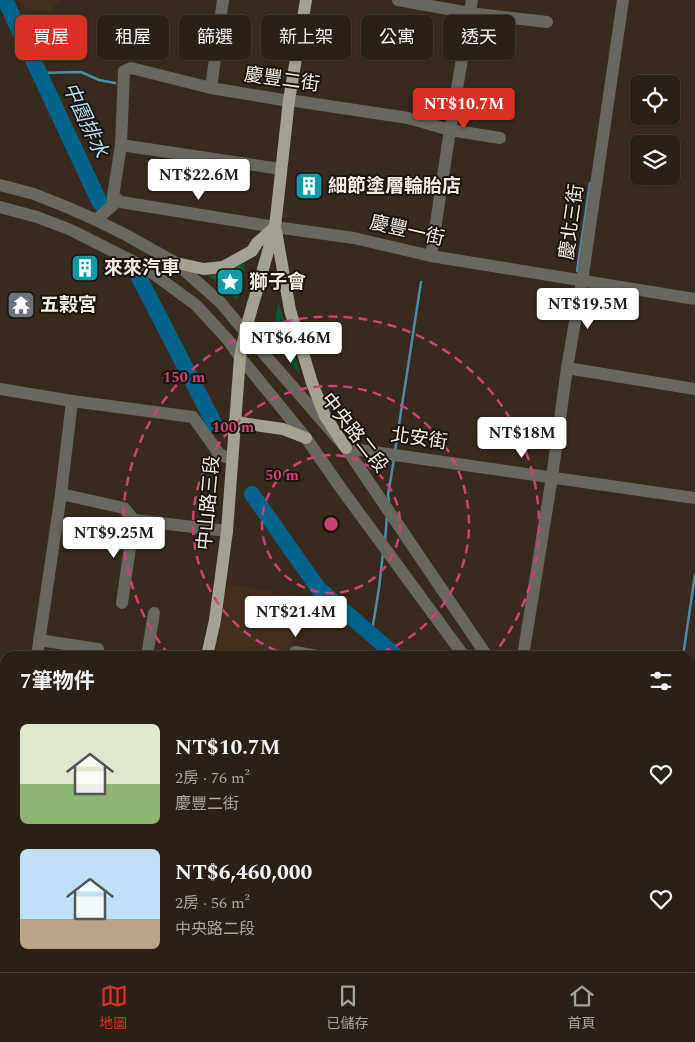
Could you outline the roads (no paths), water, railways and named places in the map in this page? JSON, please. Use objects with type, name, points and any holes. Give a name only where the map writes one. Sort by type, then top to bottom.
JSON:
[{"type":"main road","name":"中山路三段","points":[[208,651],[227,531],[240,357],[245,332],[275,227],[289,100],[306,0]]},
{"type":"main road","points":[[176,263],[204,269],[223,267],[252,251],[257,243],[275,227]]},
{"type":"main road","points":[[275,227],[290,310],[312,383],[325,416],[346,448]]},
{"type":"main road","points":[[235,421],[283,428],[306,438]]},
{"type":"street","points":[[211,88],[222,0]]},
{"type":"street","points":[[398,0],[471,6],[547,22]]},
{"type":"street","name":"慶北三街","points":[[524,651],[582,281],[623,0]]},
{"type":"street","points":[[431,256],[471,6]]},
{"type":"street","name":"慶豐二街","points":[[113,196],[121,144],[124,72],[131,68],[211,88],[408,118],[450,130],[500,138]]},
{"type":"street","points":[[121,144],[281,169]]},
{"type":"street","name":"中央路二段","points":[[0,185],[34,194],[96,220],[176,263],[221,303],[346,448],[485,651]]},
{"type":"street","points":[[96,220],[114,205],[113,196]]},
{"type":"street","name":"慶豐一街","points":[[113,196],[121,202],[354,238],[431,256],[695,299]]},
{"type":"street","points":[[0,207],[37,217],[71,230],[144,267],[196,305],[228,340],[306,438],[460,651]]},
{"type":"street","points":[[567,368],[695,389]]},
{"type":"street","points":[[0,389],[72,401],[193,417],[220,455],[232,458]]},
{"type":"street","points":[[38,651],[61,494],[72,401]]},
{"type":"street","name":"北安街","points":[[346,448],[695,498]]},
{"type":"street","points":[[61,494],[124,508],[134,520],[227,531]]},
{"type":"street","points":[[122,603],[134,520]]},
{"type":"street","points":[[148,651],[154,612]]},
{"type":"street","points":[[40,640],[92,651]]},
{"type":"waterway","name":"中園排水","points":[[5,0],[100,203]]},
{"type":"waterway","points":[[39,73],[81,72],[99,80],[115,83]]},
{"type":"waterway","points":[[577,271],[590,183]]},
{"type":"waterway","name":"中園排水","points":[[131,262],[215,425]]},
{"type":"waterway","points":[[395,451],[421,282]]},
{"type":"waterway","points":[[389,501],[388,495],[394,459]]},
{"type":"waterway","name":"中園排水","points":[[252,494],[318,588],[390,651]]},
{"type":"waterway","points":[[385,541],[387,516]]},
{"type":"waterway","points":[[367,631],[373,625],[383,553]]},
{"type":"waterway","points":[[684,651],[695,575]]},
{"type":"place","name":"細節塗層輪胎店","points":[[309,186]]},
{"type":"place","name":"來來汽車","points":[[85,268]]},
{"type":"place","name":"獅子會","points":[[230,282]]},
{"type":"place","name":"五榖宮","points":[[21,305]]}]
